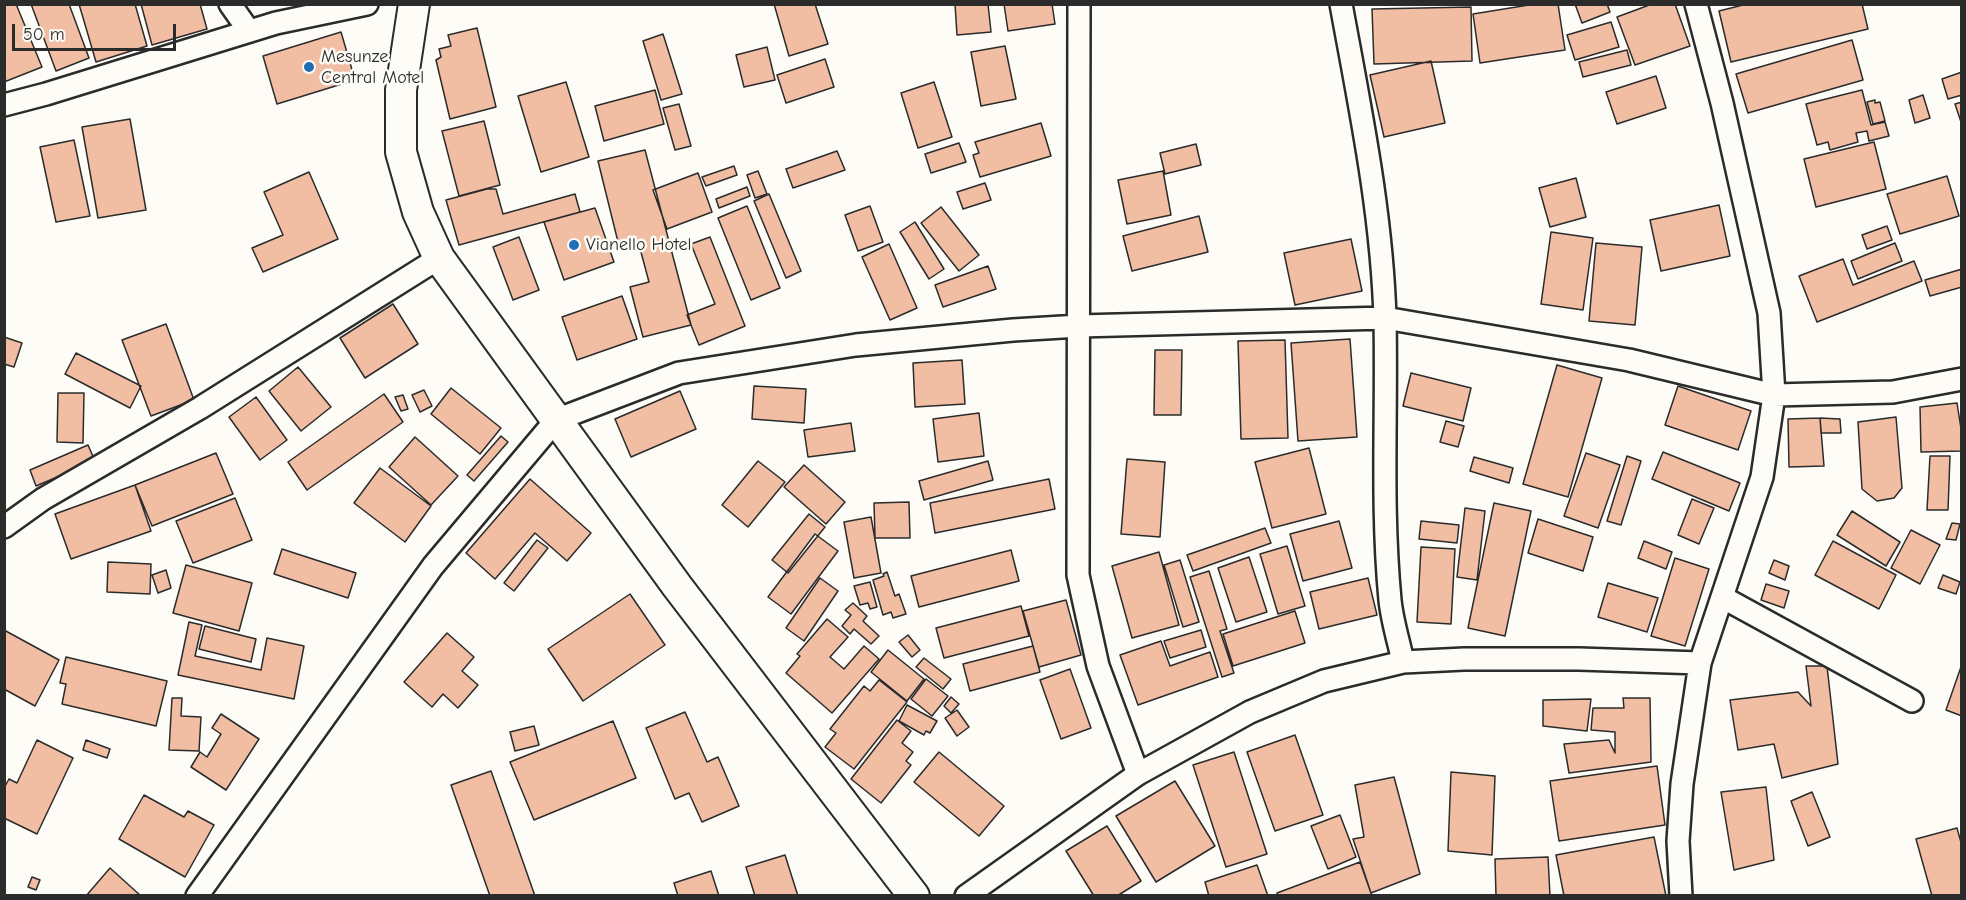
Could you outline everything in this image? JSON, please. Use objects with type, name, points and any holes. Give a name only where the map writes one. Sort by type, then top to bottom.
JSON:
[{"type":"street","points":[[230,4],[249,31]]},
{"type":"street","points":[[4,105],[276,23],[367,4]]},
{"type":"street","points":[[414,4],[401,90],[401,152],[418,212],[439,258],[677,586],[914,896]]},
{"type":"street","points":[[1079,4],[1078,575],[1098,666],[1138,774]]},
{"type":"street","points":[[1341,4],[1377,221],[1385,318],[1384,487],[1390,602],[1403,662]]},
{"type":"street","points":[[1681,896],[1678,841],[1682,784],[1700,663],[1762,477],[1774,395],[1769,313],[1722,103],[1696,4]]},
{"type":"street","points":[[7,522],[200,408],[439,258]]},
{"type":"street","points":[[197,896],[433,566],[556,420],[679,373],[856,345],[1013,330],[1079,326],[1385,318],[1629,360],[1774,395],[1893,392],[1962,379]]},
{"type":"street","points":[[1722,597],[1912,701]]},
{"type":"street","points":[[966,896],[1138,774],[1250,712],[1324,681],[1403,662],[1464,659],[1579,659],[1700,663]]},
{"type":"building","points":[[4,4],[16,4],[42,67],[4,82]]},
{"type":"building","points":[[31,4],[69,4],[89,58],[56,71]]},
{"type":"building","points":[[79,4],[135,4],[147,46],[96,62]]},
{"type":"building","points":[[141,4],[200,4],[207,29],[152,45]]},
{"type":"building","points":[[774,4],[815,4],[828,44],[789,56]]},
{"type":"building","points":[[955,4],[988,4],[991,32],[957,35]]},
{"type":"building","points":[[1004,4],[1052,4],[1055,24],[1008,31]]},
{"type":"building","points":[[1535,4],[1558,4],[1565,50],[1480,63],[1473,14]]},
{"type":"building","points":[[1575,4],[1607,4],[1610,12],[1582,23]]},
{"type":"building","points":[[1652,4],[1675,4],[1690,46],[1635,65],[1617,17]]},
{"type":"building","points":[[1747,4],[1862,4],[1868,29],[1731,62],[1719,11]]},
{"type":"building","points":[[1471,7],[1472,61],[1374,64],[1372,9]]},
{"type":"building","points":[[1611,22],[1619,47],[1575,60],[1567,35]]},
{"type":"building","points":[[477,28],[496,107],[450,119],[436,60],[441,57],[439,49],[451,46],[448,35]]},
{"type":"building","points":[[341,32],[355,80],[277,104],[263,56]]},
{"type":"building","points":[[663,34],[682,94],[661,100],[643,41]]},
{"type":"building","points":[[1852,40],[1863,80],[1748,113],[1736,74]]},
{"type":"building","points":[[1005,46],[1016,99],[981,106],[971,52]]},
{"type":"building","points":[[767,47],[775,80],[744,87],[736,55]]},
{"type":"building","points":[[1627,50],[1631,65],[1583,77],[1579,62]]},
{"type":"building","points":[[825,59],[834,87],[786,103],[777,75]]},
{"type":"building","points":[[1431,61],[1445,123],[1384,137],[1370,75]]},
{"type":"building","points":[[1962,72],[1962,95],[1948,99],[1942,79]]},
{"type":"building","points":[[1656,76],[1666,108],[1617,124],[1606,92]]},
{"type":"building","points":[[566,82],[589,157],[541,172],[518,96]]},
{"type":"building","points":[[934,82],[952,137],[918,148],[901,93]]},
{"type":"building","points":[[655,90],[664,124],[604,141],[595,106]]},
{"type":"building","points":[[1862,90],[1871,125],[1885,122],[1889,136],[1869,141],[1867,131],[1856,133],[1858,142],[1830,150],[1828,142],[1817,145],[1806,104]]},
{"type":"building","points":[[1923,95],[1930,118],[1915,123],[1909,100]]},
{"type":"building","points":[[1875,100],[1875,103],[1880,102],[1885,121],[1873,124],[1867,102]]},
{"type":"building","points":[[1962,102],[1962,121],[1961,122],[1955,104]]},
{"type":"building","points":[[679,104],[691,146],[675,150],[663,108]]},
{"type":"building","points":[[130,119],[146,210],[98,218],[82,127]]},
{"type":"building","points":[[484,121],[500,185],[459,196],[442,131]]},
{"type":"building","points":[[1041,123],[1051,156],[980,177],[973,155],[979,153],[975,142]]},
{"type":"building","points":[[74,140],[90,216],[56,222],[40,147]]},
{"type":"building","points":[[1874,142],[1886,189],[1816,207],[1804,159]]},
{"type":"building","points":[[959,143],[966,162],[931,173],[925,154]]},
{"type":"building","points":[[1196,144],[1201,165],[1165,174],[1160,153]]},
{"type":"building","points":[[645,150],[691,325],[643,337],[630,287],[649,282],[638,241],[619,246],[598,161]]},
{"type":"building","points":[[837,151],[845,170],[793,188],[786,169]]},
{"type":"building","points":[[734,166],[737,175],[706,186],[702,177]]},
{"type":"building","points":[[758,171],[767,194],[755,198],[747,175]]},
{"type":"building","points":[[1163,171],[1171,215],[1127,224],[1118,180]]},
{"type":"building","points":[[309,172],[338,239],[263,272],[252,248],[283,235],[264,192]]},
{"type":"building","points":[[698,173],[712,212],[667,229],[653,190]]},
{"type":"building","points":[[1947,176],[1959,216],[1900,234],[1887,194]]},
{"type":"building","points":[[1576,178],[1586,217],[1550,227],[1539,188]]},
{"type":"building","points":[[985,183],[991,200],[963,209],[957,192]]},
{"type":"building","points":[[747,187],[750,196],[719,208],[716,199]]},
{"type":"building","points":[[487,189],[496,189],[503,214],[575,194],[580,212],[459,245],[446,200]]},
{"type":"building","points":[[769,194],[801,271],[786,278],[754,201]]},
{"type":"building","points":[[1719,205],[1730,256],[1661,271],[1650,220]]},
{"type":"building","points":[[747,206],[780,288],[751,300],[718,218]]},
{"type":"building","points":[[870,206],[883,242],[858,251],[845,215]]},
{"type":"building","points":[[941,207],[979,255],[959,271],[921,223]]},
{"type":"building","points":[[595,208],[614,262],[564,280],[544,222]]},
{"type":"building","points":[[1199,216],[1208,252],[1132,271],[1123,236]]},
{"type":"building","points":[[915,222],[944,269],[929,279],[900,232]]},
{"type":"building","points":[[1887,226],[1892,240],[1867,249],[1862,235]]},
{"type":"building","points":[[1551,232],[1593,238],[1583,310],[1541,304]]},
{"type":"building","points":[[519,237],[539,290],[513,300],[493,247]]},
{"type":"building","points":[[710,237],[745,326],[699,345],[687,315],[715,304],[691,244]]},
{"type":"building","points":[[1351,239],[1362,291],[1295,305],[1284,253]]},
{"type":"building","points":[[1596,243],[1642,247],[1635,325],[1589,321]]},
{"type":"building","points":[[1895,243],[1902,261],[1858,279],[1851,261]]},
{"type":"building","points":[[889,244],[917,308],[890,320],[862,257]]},
{"type":"building","points":[[1843,259],[1853,285],[1914,261],[1922,281],[1817,322],[1799,276]]},
{"type":"building","points":[[988,266],[996,289],[943,307],[935,285]]},
{"type":"building","points":[[1962,269],[1962,287],[1930,296],[1925,280]]},
{"type":"building","points":[[622,296],[637,339],[577,360],[562,317]]},
{"type":"building","points":[[393,304],[418,344],[365,378],[340,338]]},
{"type":"building","points":[[166,324],[194,400],[151,416],[122,340]]},
{"type":"building","points":[[4,337],[22,343],[14,367],[4,364]]},
{"type":"building","points":[[1350,339],[1357,437],[1298,441],[1291,343]]},
{"type":"building","points":[[1285,340],[1288,438],[1241,439],[1238,341]]},
{"type":"building","points":[[1155,350],[1182,350],[1181,415],[1154,415]]},
{"type":"building","points":[[76,353],[141,386],[130,408],[65,374]]},
{"type":"building","points":[[962,360],[965,404],[915,407],[913,363]]},
{"type":"building","points":[[1557,365],[1602,378],[1568,497],[1523,484]]},
{"type":"building","points":[[298,367],[331,407],[301,431],[269,391]]},
{"type":"building","points":[[1411,373],[1471,388],[1463,421],[1403,406]]},
{"type":"building","points":[[754,386],[806,389],[804,423],[752,419]]},
{"type":"building","points":[[1678,386],[1751,411],[1738,450],[1665,425]]},
{"type":"building","points":[[451,388],[501,428],[480,454],[431,414]]},
{"type":"building","points":[[424,390],[432,406],[420,412],[412,395]]},
{"type":"building","points":[[680,391],[696,429],[631,457],[615,419]]},
{"type":"building","points":[[58,393],[84,393],[83,443],[57,442]]},
{"type":"building","points":[[384,394],[403,422],[307,490],[288,462]]},
{"type":"building","points":[[403,395],[408,409],[401,411],[395,397]]},
{"type":"building","points":[[256,397],[287,440],[260,460],[229,417]]},
{"type":"building","points":[[1957,403],[1962,451],[1921,452],[1920,407]]},
{"type":"building","points":[[979,413],[984,456],[938,462],[933,419]]},
{"type":"building","points":[[1896,417],[1902,488],[1894,498],[1877,501],[1862,489],[1858,422]]},
{"type":"building","points":[[1820,418],[1824,466],[1789,467],[1788,419]]},
{"type":"building","points":[[1820,418],[1840,419],[1841,433],[1821,433]]},
{"type":"building","points":[[1446,421],[1464,426],[1458,447],[1440,442]]},
{"type":"building","points":[[851,423],[855,451],[808,457],[804,430]]},
{"type":"building","points":[[501,436],[508,442],[474,481],[467,475]]},
{"type":"building","points":[[415,437],[458,476],[431,505],[389,467]]},
{"type":"building","points":[[88,445],[95,461],[36,486],[30,470]]},
{"type":"building","points":[[1309,448],[1326,514],[1272,528],[1255,462]]},
{"type":"building","points":[[1663,452],[1740,483],[1729,511],[1652,479]]},
{"type":"building","points":[[216,453],[233,494],[152,526],[135,485]]},
{"type":"building","points":[[1586,453],[1620,465],[1598,528],[1564,516]]},
{"type":"building","points":[[1627,456],[1641,461],[1621,525],[1607,521]]},
{"type":"building","points":[[1930,456],[1950,456],[1948,510],[1927,510]]},
{"type":"building","points":[[1474,457],[1513,468],[1509,483],[1470,471]]},
{"type":"building","points":[[1127,459],[1165,462],[1160,537],[1121,534]]},
{"type":"building","points":[[758,461],[785,482],[748,527],[722,505]]},
{"type":"building","points":[[988,461],[993,480],[924,500],[919,481]]},
{"type":"building","points":[[804,465],[845,502],[826,524],[784,487]]},
{"type":"building","points":[[380,468],[431,506],[405,542],[354,503]]},
{"type":"building","points":[[530,479],[591,533],[567,561],[535,533],[495,579],[466,553]]},
{"type":"building","points":[[1049,479],[1055,509],[935,533],[930,503]]},
{"type":"building","points":[[135,485],[151,531],[71,559],[55,514]]},
{"type":"building","points":[[235,498],[252,540],[193,563],[176,521]]},
{"type":"building","points":[[1692,499],[1714,508],[1699,544],[1678,535]]},
{"type":"building","points":[[909,502],[910,538],[875,538],[874,503]]},
{"type":"building","points":[[1494,503],[1531,511],[1505,636],[1468,628]]},
{"type":"building","points":[[1465,508],[1485,511],[1477,580],[1457,577]]},
{"type":"building","points":[[1852,511],[1900,542],[1886,566],[1837,535]]},
{"type":"building","points":[[809,514],[825,527],[788,573],[772,560]]},
{"type":"building","points":[[871,517],[881,573],[854,578],[844,522]]},
{"type":"building","points":[[1538,519],[1593,537],[1583,571],[1528,553]]},
{"type":"building","points":[[1339,521],[1352,568],[1303,581],[1290,534]]},
{"type":"building","points":[[1421,521],[1459,525],[1457,543],[1419,539]]},
{"type":"building","points":[[1952,523],[1960,524],[1956,540],[1946,539]]},
{"type":"building","points":[[1265,528],[1271,543],[1193,571],[1187,555]]},
{"type":"building","points":[[1911,530],[1940,545],[1920,584],[1891,568]]},
{"type":"building","points":[[815,534],[838,551],[791,614],[768,597]]},
{"type":"building","points":[[537,540],[548,548],[514,591],[504,583]]},
{"type":"building","points":[[1644,541],[1672,552],[1666,569],[1638,558]]},
{"type":"building","points":[[1833,541],[1896,575],[1879,609],[1815,575]]},
{"type":"building","points":[[1287,546],[1305,606],[1278,614],[1260,554]]},
{"type":"building","points":[[1421,547],[1455,549],[1451,624],[1417,622]]},
{"type":"building","points":[[282,549],[356,573],[348,598],[274,574]]},
{"type":"building","points":[[1011,550],[1019,581],[919,607],[911,576]]},
{"type":"building","points":[[1159,552],[1179,625],[1132,638],[1112,566]]},
{"type":"building","points":[[1249,557],[1267,612],[1236,622],[1218,568]]},
{"type":"building","points":[[1675,558],[1709,569],[1685,646],[1651,636]]},
{"type":"building","points":[[1180,560],[1199,622],[1183,627],[1164,565]]},
{"type":"building","points":[[1774,560],[1789,566],[1785,580],[1769,573]]},
{"type":"building","points":[[108,562],[151,564],[150,594],[107,592]]},
{"type":"building","points":[[186,565],[252,583],[239,631],[173,613]]},
{"type":"building","points":[[166,570],[171,588],[158,593],[152,575]]},
{"type":"building","points":[[1209,571],[1227,629],[1220,631],[1234,673],[1222,677],[1190,577]]},
{"type":"building","points":[[887,572],[895,596],[899,594],[906,614],[893,618],[891,612],[883,615],[873,580],[884,576],[883,574]]},
{"type":"building","points":[[1943,575],[1960,582],[1956,594],[1938,588]]},
{"type":"building","points":[[820,578],[838,591],[804,641],[786,628]]},
{"type":"building","points":[[1368,578],[1377,615],[1319,629],[1310,592]]},
{"type":"building","points":[[870,582],[877,607],[870,609],[868,603],[860,605],[854,586]]},
{"type":"building","points":[[1608,583],[1658,598],[1647,632],[1598,617]]},
{"type":"building","points":[[1766,584],[1789,591],[1784,608],[1761,600]]},
{"type":"building","points":[[630,594],[665,645],[583,701],[548,649]]},
{"type":"building","points":[[1066,600],[1081,655],[1039,667],[1023,611]]},
{"type":"building","points":[[853,603],[867,616],[863,621],[879,636],[871,644],[854,629],[850,634],[842,626],[851,615],[845,610]]},
{"type":"building","points":[[1021,606],[1029,636],[944,658],[936,628]]},
{"type":"building","points":[[1295,611],[1305,643],[1233,666],[1223,634]]},
{"type":"building","points":[[827,619],[848,637],[830,657],[844,669],[864,646],[879,659],[832,713],[786,673],[800,656],[797,654]]},
{"type":"building","points":[[189,622],[202,625],[195,656],[261,670],[267,638],[304,646],[294,699],[178,675]]},
{"type":"building","points":[[205,626],[256,639],[251,662],[199,649]]},
{"type":"building","points":[[4,630],[59,660],[35,706],[4,689]]},
{"type":"building","points":[[1201,630],[1206,647],[1170,658],[1164,641]]},
{"type":"building","points":[[447,633],[474,657],[462,671],[478,685],[458,708],[443,694],[432,707],[404,682]]},
{"type":"building","points":[[908,635],[920,650],[912,657],[899,642]]},
{"type":"building","points":[[1161,641],[1170,666],[1210,652],[1218,677],[1138,705],[1120,655]]},
{"type":"building","points":[[1033,646],[1040,672],[970,691],[963,664]]},
{"type":"building","points":[[888,650],[924,679],[907,701],[871,672]]},
{"type":"building","points":[[66,657],[167,681],[156,726],[62,704],[66,684],[60,683]]},
{"type":"building","points":[[924,658],[951,679],[943,689],[916,667]]},
{"type":"building","points":[[1962,664],[1962,716],[1946,710]]},
{"type":"building","points":[[1806,666],[1827,666],[1838,764],[1782,778],[1774,744],[1738,750],[1730,700],[1798,692],[1811,706]]},
{"type":"building","points":[[1070,669],[1091,728],[1061,739],[1040,680]]},
{"type":"building","points":[[926,679],[948,696],[932,716],[911,699]]},
{"type":"building","points":[[879,680],[907,702],[854,769],[825,747],[836,733],[830,729],[864,686],[870,691]]},
{"type":"building","points":[[951,697],[959,704],[951,713],[944,706]]},
{"type":"building","points":[[172,698],[182,698],[181,716],[201,717],[199,751],[169,750]]},
{"type":"building","points":[[1623,698],[1650,698],[1651,762],[1569,773],[1564,744],[1609,740],[1615,753],[1615,732],[1591,730],[1593,708],[1624,708]]},
{"type":"building","points":[[1591,699],[1587,731],[1543,726],[1543,700]]},
{"type":"building","points":[[907,705],[937,721],[930,733],[926,731],[924,735],[899,721]]},
{"type":"building","points":[[957,710],[969,727],[957,736],[945,718]]},
{"type":"building","points":[[685,712],[707,762],[718,757],[739,806],[702,822],[689,793],[675,799],[646,728]]},
{"type":"building","points":[[221,714],[259,739],[226,790],[191,767],[200,752],[207,757],[221,734],[212,728]]},
{"type":"building","points":[[897,720],[911,731],[902,743],[913,752],[906,761],[911,765],[881,803],[851,779]]},
{"type":"building","points":[[613,721],[636,778],[534,820],[510,762]]},
{"type":"building","points":[[534,726],[539,745],[515,751],[510,732]]},
{"type":"building","points":[[1295,735],[1323,815],[1275,831],[1247,752]]},
{"type":"building","points":[[37,740],[73,758],[37,834],[4,818],[4,788],[9,779],[17,783]]},
{"type":"building","points":[[86,740],[110,749],[107,758],[83,750]]},
{"type":"building","points":[[939,752],[1004,806],[979,836],[914,782]]},
{"type":"building","points":[[1234,752],[1267,854],[1226,867],[1193,765]]},
{"type":"building","points":[[1657,766],[1665,825],[1559,841],[1550,781]]},
{"type":"building","points":[[491,771],[535,896],[490,896],[451,785]]},
{"type":"building","points":[[1451,772],[1495,776],[1492,855],[1448,851]]},
{"type":"building","points":[[1394,777],[1420,874],[1371,893],[1353,839],[1364,837],[1355,785]]},
{"type":"building","points":[[1175,781],[1215,846],[1156,882],[1116,816]]},
{"type":"building","points":[[1766,787],[1774,860],[1734,870],[1721,792]]},
{"type":"building","points":[[1812,792],[1830,837],[1808,846],[1791,801]]},
{"type":"building","points":[[144,795],[184,817],[188,811],[214,825],[185,877],[119,839]]},
{"type":"building","points":[[1340,815],[1356,857],[1328,869],[1311,826]]},
{"type":"building","points":[[1107,826],[1141,881],[1117,896],[1094,896],[1066,851]]},
{"type":"building","points":[[1957,828],[1962,846],[1962,896],[1932,896],[1916,839]]},
{"type":"building","points":[[1654,837],[1666,896],[1564,896],[1556,855]]},
{"type":"building","points":[[785,855],[798,896],[755,896],[746,867]]},
{"type":"building","points":[[1548,857],[1550,896],[1496,896],[1495,859]]},
{"type":"building","points":[[1360,862],[1372,896],[1278,896],[1277,893]]},
{"type":"building","points":[[1257,865],[1268,896],[1209,896],[1205,882]]},
{"type":"building","points":[[110,868],[141,896],[86,896]]},
{"type":"building","points":[[711,871],[719,896],[678,896],[674,883]]},
{"type":"building","points":[[32,877],[40,880],[36,890],[28,887]]},
{"type":"place","name":"Mesunze Central Motel","points":[[309,67]]},
{"type":"place","name":"Vianello Hotel","points":[[574,245]]}]
